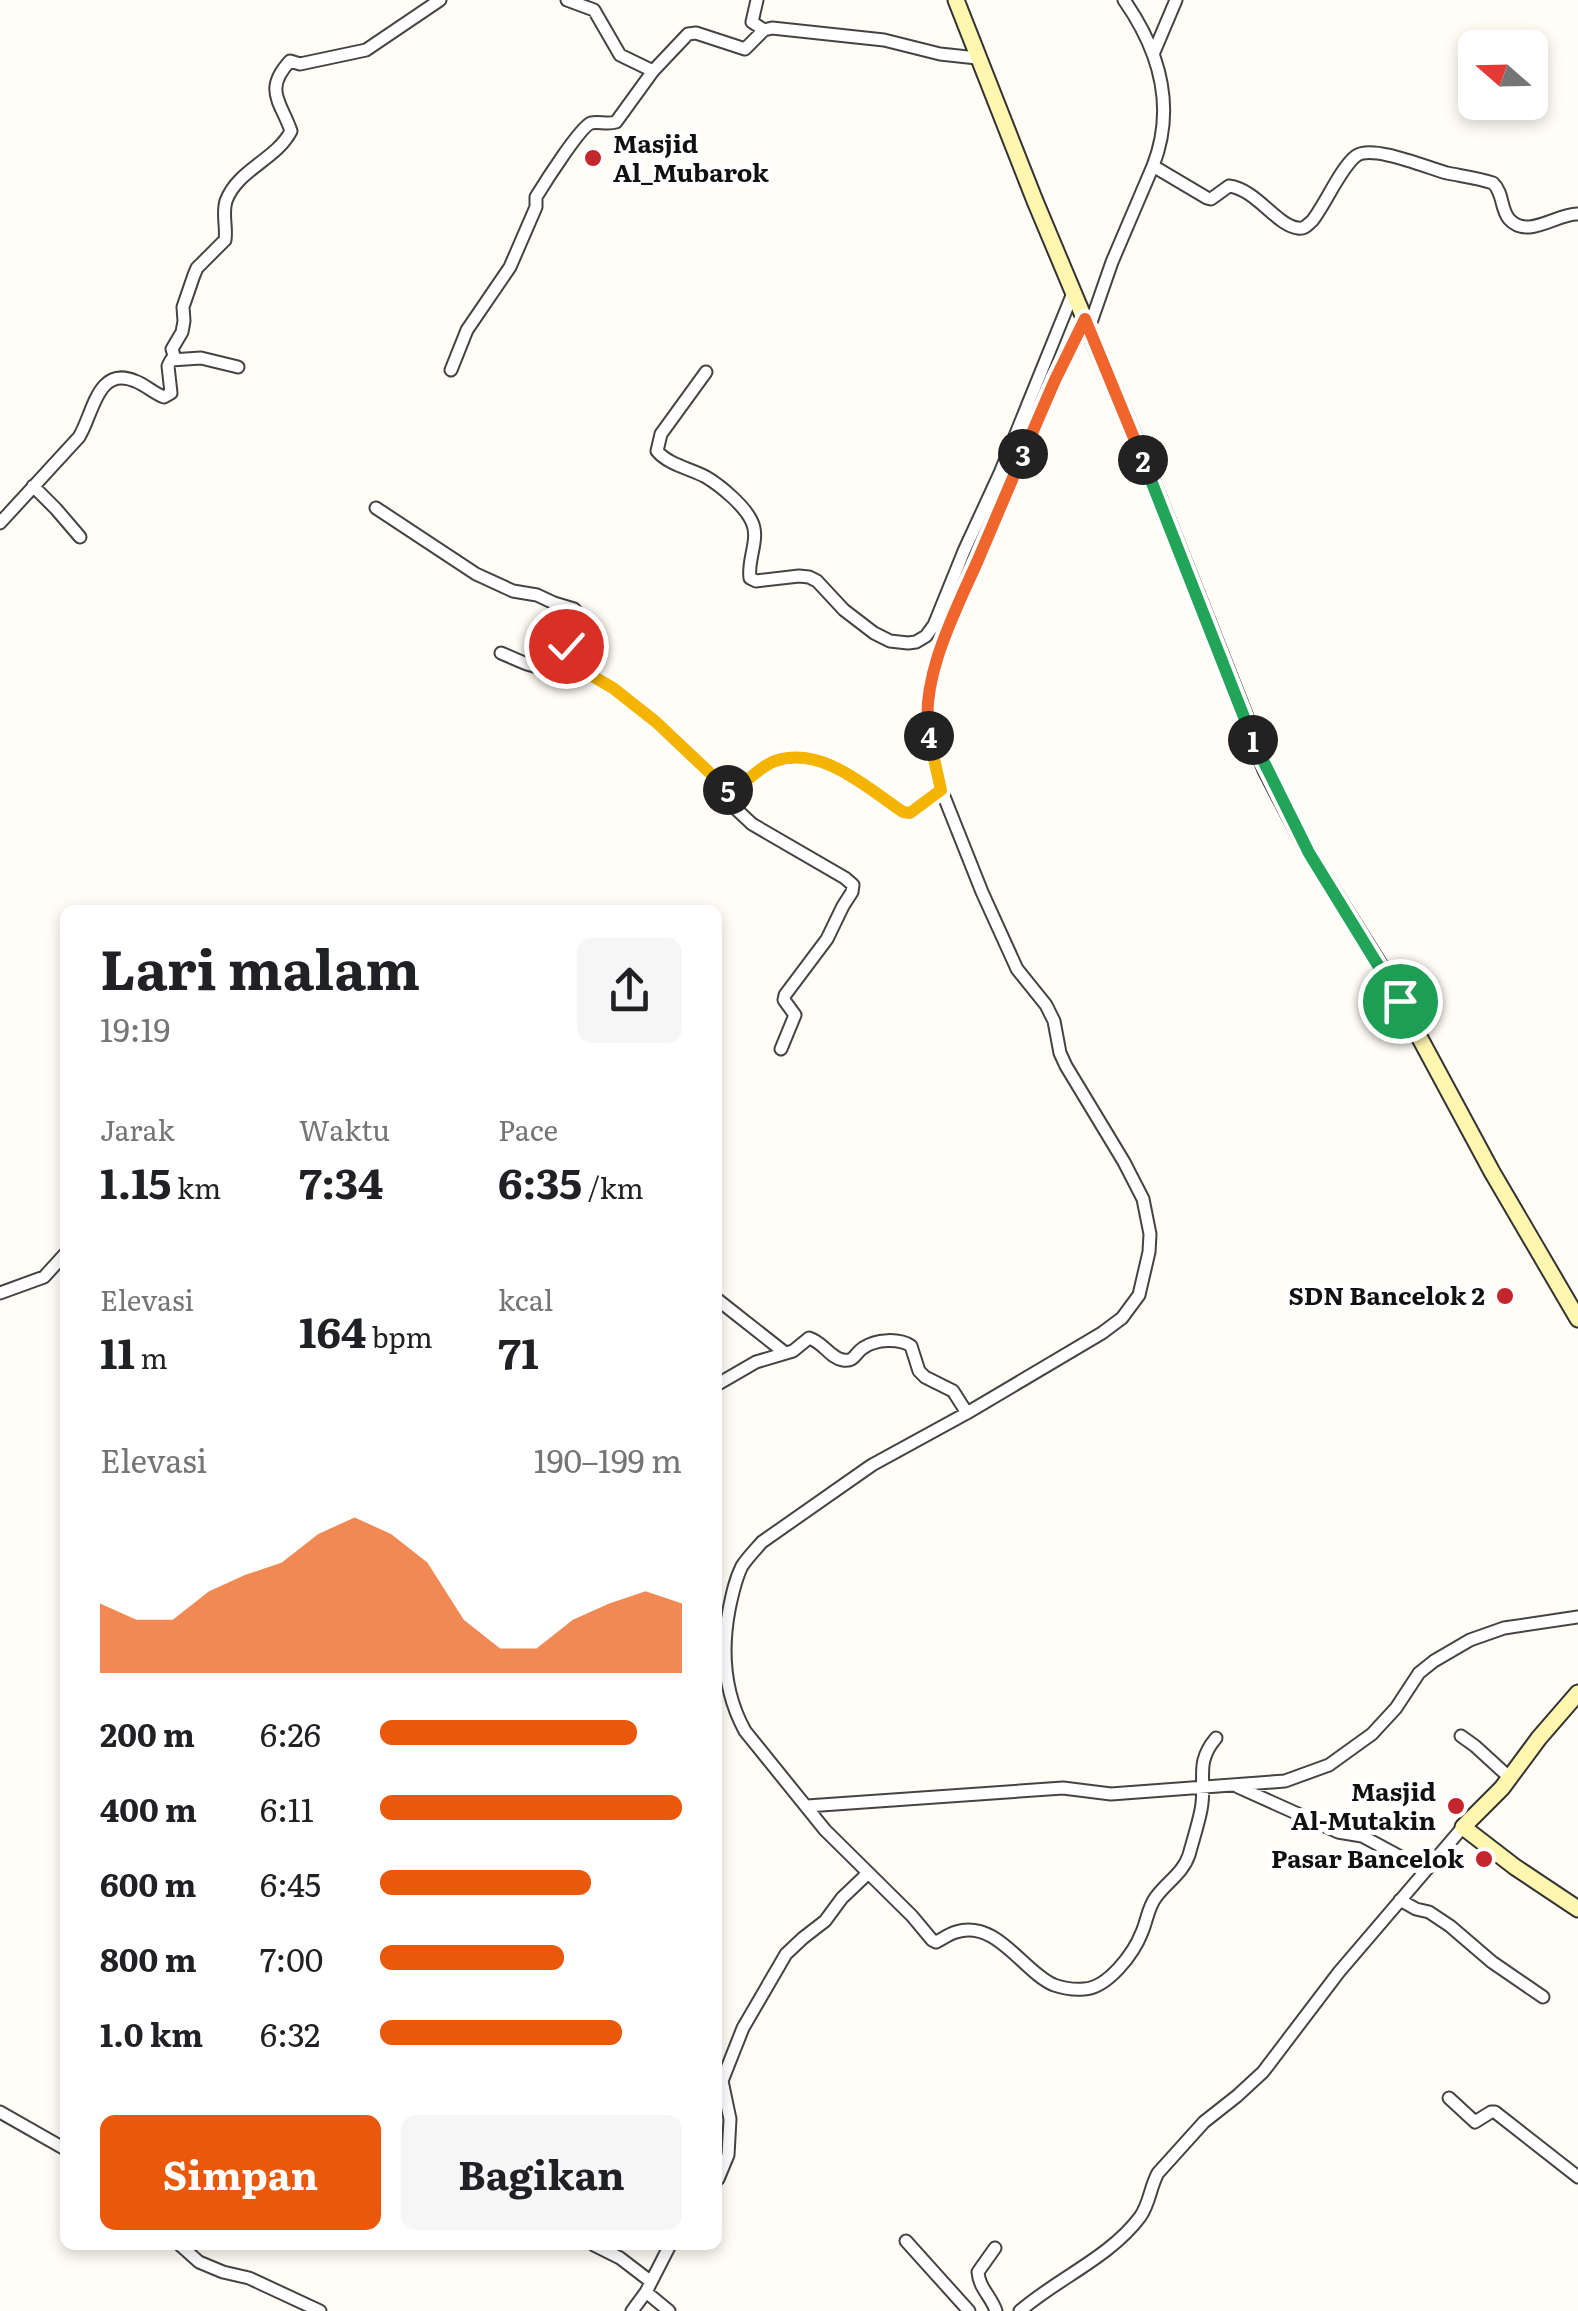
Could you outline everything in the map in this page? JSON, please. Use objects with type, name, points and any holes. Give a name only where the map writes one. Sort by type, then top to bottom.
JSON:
[{"type":"street","points":[[175,359],[172,349],[182,332],[183,307],[194,275],[226,236],[224,205],[229,195],[249,170],[278,149],[291,131],[276,99],[276,84],[286,65],[366,50],[440,0]]},
{"type":"street","points":[[567,0],[594,10],[620,55],[653,72]]},
{"type":"street","points":[[757,0],[752,22],[764,30]]},
{"type":"street","points":[[956,0],[1274,785],[1309,853],[1394,990],[1492,1172],[1578,1319]]},
{"type":"street","points":[[706,372],[662,434],[656,451],[709,479],[751,519],[754,540],[750,578],[760,581],[808,577],[874,634],[890,641],[916,642],[926,636],[1030,402],[1112,262],[1153,166],[1164,126],[1162,93],[1154,52],[1124,0]]},
{"type":"street","points":[[1154,52],[1176,0]]},
{"type":"street","points":[[451,370],[467,330],[510,267],[544,184],[586,126],[616,122],[653,72],[688,34],[745,48],[764,30],[772,28],[884,40],[940,54],[977,58]]},
{"type":"street","points":[[1153,166],[1204,198],[1211,198],[1229,186],[1241,188],[1296,228],[1312,221],[1349,165],[1364,153],[1400,158],[1493,183],[1502,195],[1509,220],[1518,225],[1534,227],[1578,214]]},
{"type":"street","points":[[1081,311],[939,654],[927,728],[939,791],[1017,969],[1046,1005],[1066,1066],[1143,1199],[1150,1234],[1144,1280],[1139,1295],[1122,1318],[1102,1333],[964,1407],[762,1542],[737,1577],[724,1652],[728,1689],[744,1731],[865,1875],[936,1942],[959,1931],[991,1936],[1051,1984],[1069,1988],[1088,1990],[1105,1983],[1136,1946],[1156,1897],[1188,1859],[1201,1811],[1204,1754],[1216,1738]]},
{"type":"street","points":[[0,523],[79,436],[105,384],[125,378],[164,397],[171,393],[171,360],[201,358],[238,366]]},
{"type":"street","points":[[33,486],[80,537]]},
{"type":"street","points":[[376,508],[476,574],[577,610],[580,619],[560,659],[542,668],[500,653]]},
{"type":"street","points":[[560,659],[613,688],[656,722],[728,790],[736,809],[752,824],[853,885],[822,947],[786,995],[795,1015],[781,1049]]},
{"type":"street","points":[[728,790],[775,760],[802,758],[837,768],[903,812],[910,813],[939,791]]},
{"type":"street","points":[[0,1292],[44,1277],[60,1259]]},
{"type":"street","points":[[722,1303],[784,1352]]},
{"type":"street","points":[[722,1382],[756,1362],[793,1351],[804,1340],[814,1338],[846,1361],[872,1344],[902,1341],[911,1346],[919,1372],[947,1386],[964,1407]]},
{"type":"street","points":[[1236,1786],[1285,1781],[1329,1765],[1372,1734],[1396,1708],[1418,1673],[1470,1640],[1504,1628],[1578,1616]]},
{"type":"street","points":[[1020,2311],[1133,2226],[1148,2204],[1158,2173],[1204,2122],[1263,2072],[1339,1972],[1463,1827],[1488,1804],[1578,1693]]},
{"type":"street","points":[[1461,1736],[1510,1778]]},
{"type":"street","points":[[807,1806],[1063,1788],[1111,1794],[1203,1776],[1236,1786],[1338,1832],[1362,1836],[1425,1870]]},
{"type":"street","points":[[1463,1827],[1578,1909]]},
{"type":"street","points":[[722,2169],[728,2155],[730,2119],[722,2081],[742,2028],[786,1954],[825,1921],[865,1875]]},
{"type":"street","points":[[1400,1900],[1450,1926],[1542,1997]]},
{"type":"street","points":[[1449,2098],[1475,2122],[1496,2112],[1578,2177]]},
{"type":"street","points":[[0,2112],[60,2146]]},
{"type":"street","points":[[906,2241],[970,2311]]},
{"type":"street","points":[[995,2248],[978,2272],[996,2311]]},
{"type":"street","points":[[186,2250],[199,2262],[249,2278],[320,2311]]},
{"type":"street","points":[[604,2250],[620,2258],[669,2311]]},
{"type":"street","points":[[632,2311],[667,2250]]},
{"type":"place","name":"Masjid Al_Mubarok","points":[[593,158]]},
{"type":"place","name":"SDN Bancelok 2","points":[[1505,1296]]},
{"type":"place","name":"Masjid Al-Mutakin","points":[[1456,1806]]},
{"type":"place","name":"Pasar Bancelok","points":[[1484,1859]]},
{"type":"route","points":[[566,646],[560,659],[613,688],[656,722],[728,790],[775,760],[802,758],[837,768],[910,813],[941,790],[927,728],[939,654],[1055,380],[1085,319],[1266,770],[1309,853],[1400,1001]]}]
